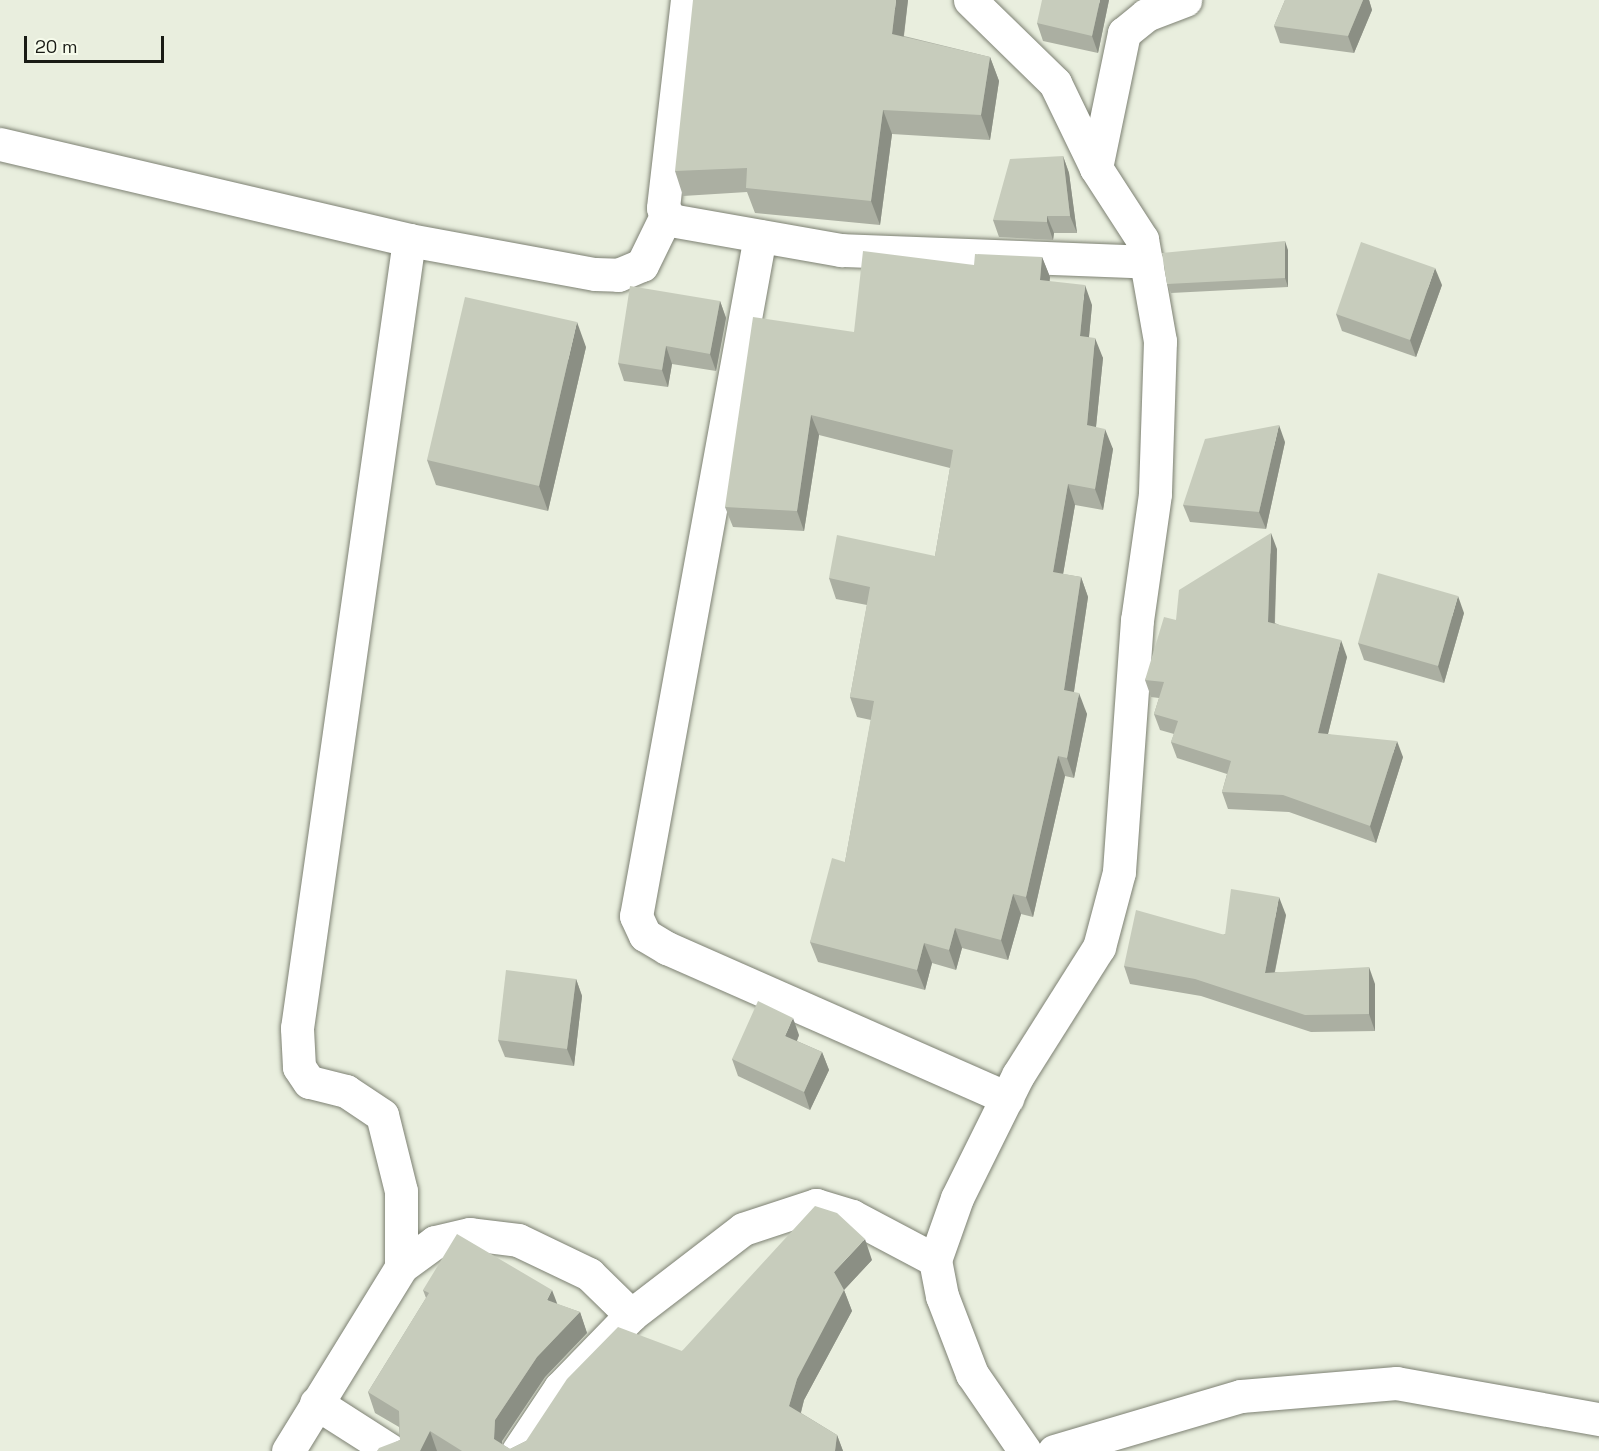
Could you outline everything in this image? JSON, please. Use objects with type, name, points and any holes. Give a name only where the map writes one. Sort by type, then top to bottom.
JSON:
[{"type":"street","points":[[0,144],[408,240],[618,275],[647,260],[666,216],[687,0]]},
{"type":"street","points":[[970,0],[1055,83],[1096,168],[1142,239],[1160,341],[1155,494],[1137,620],[1119,872],[1099,947],[1007,1098],[957,1198],[935,1260],[942,1296],[972,1374],[1025,1451]]},
{"type":"street","points":[[1096,168],[1124,33],[1146,15],[1185,0]]},
{"type":"street","points":[[666,216],[759,236],[841,250],[1147,262]]},
{"type":"street","points":[[759,236],[636,916],[645,935],[667,948],[1007,1098]]},
{"type":"street","points":[[401,1267],[401,1191],[382,1115],[346,1091],[309,1082],[299,1067],[297,1028],[408,240]]},
{"type":"street","points":[[518,1451],[560,1388],[631,1315],[743,1229],[816,1205],[852,1216],[935,1260]]},
{"type":"street","points":[[288,1451],[401,1267],[435,1242],[470,1234],[518,1240],[589,1274],[631,1315]]},
{"type":"street","points":[[1054,1451],[1241,1396],[1396,1383],[1599,1419]]},
{"type":"street","points":[[316,1403],[391,1451]]},
{"type":"building","points":[[693,0],[896,0],[892,34],[990,57],[981,115],[883,110],[871,201],[746,188],[747,168],[675,171]]},
{"type":"building","points":[[1042,0],[1100,0],[1092,36],[1037,23]]},
{"type":"building","points":[[1285,0],[1363,0],[1348,36],[1274,26]]},
{"type":"building","points":[[1063,156],[1070,216],[1047,216],[1047,222],[993,220],[1010,159]]},
{"type":"building","points":[[1285,241],[1285,278],[1167,284],[1162,253]]},
{"type":"building","points":[[1361,242],[1435,268],[1410,340],[1336,314]]},
{"type":"building","points":[[863,251],[974,265],[975,254],[1042,257],[1040,280],[1085,285],[1080,336],[1095,338],[1087,425],[1105,429],[1095,489],[1068,484],[1053,572],[1081,577],[1064,690],[1079,693],[1067,758],[1058,756],[1026,897],[1013,894],[1001,940],[955,928],[949,950],[924,943],[917,970],[810,942],[832,858],[845,862],[874,701],[850,697],[870,587],[829,578],[837,535],[935,556],[953,450],[811,415],[797,511],[725,507],[753,317],[854,332]]},
{"type":"building","points":[[630,286],[720,301],[710,354],[666,346],[662,370],[618,363]]},
{"type":"building","points":[[465,297],[577,322],[539,486],[427,460]]},
{"type":"building","points":[[1279,425],[1259,512],[1183,505],[1205,439]]},
{"type":"building","points":[[1271,533],[1268,622],[1341,640],[1318,733],[1397,741],[1370,826],[1283,795],[1222,792],[1231,761],[1171,742],[1178,721],[1154,714],[1164,682],[1145,680],[1164,617],[1176,620],[1179,590]]},
{"type":"building","points":[[1378,573],[1458,596],[1438,666],[1358,643]]},
{"type":"building","points":[[1231,889],[1279,897],[1265,973],[1369,967],[1369,1014],[1305,1015],[1195,979],[1124,966],[1136,910],[1225,935]]},
{"type":"building","points":[[506,970],[576,979],[567,1049],[498,1040]]},
{"type":"building","points":[[758,1001],[793,1018],[785,1036],[822,1052],[804,1092],[732,1059]]},
{"type":"building","points":[[815,1206],[837,1213],[865,1239],[834,1272],[844,1290],[797,1379],[789,1406],[837,1435],[835,1451],[462,1451],[430,1431],[420,1451],[377,1451],[379,1448],[400,1440],[399,1411],[368,1392],[429,1293],[423,1290],[457,1234],[552,1290],[547,1300],[580,1312],[537,1357],[495,1420],[494,1439],[510,1449],[526,1441],[567,1379],[618,1327],[682,1351]]}]
